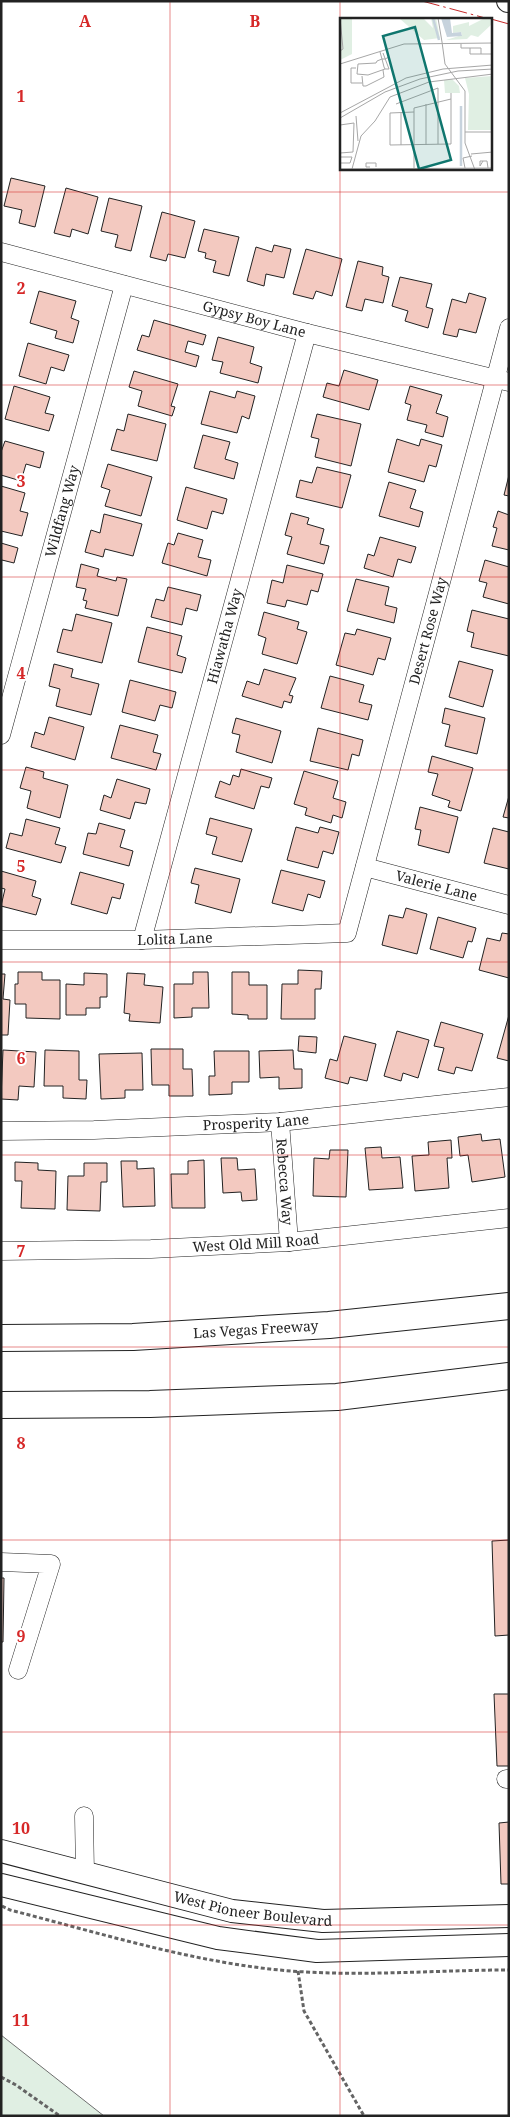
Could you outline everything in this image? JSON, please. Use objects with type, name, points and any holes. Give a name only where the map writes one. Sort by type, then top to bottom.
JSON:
[{"type":"highway","name":"Las Vegas Freeway","points":[[1,1338],[133,1337],[300,1327],[509,1306]]},
{"type":"highway","points":[[1,1405],[150,1404],[337,1397],[509,1376]]},
{"type":"main road","name":"West Pioneer Boulevard","points":[[1,1851],[232,1911],[322,1921],[509,1916]]},
{"type":"main road","points":[[1,1885],[218,1938],[317,1951],[509,1945]]},
{"type":"street","name":"Gypsy Boy Lane","points":[[1,252],[307,333],[502,380]]},
{"type":"street","name":"Wildfang Way","points":[[1,735],[124,285]]},
{"type":"street","name":"Desert Rose Way","points":[[347,933],[502,380],[509,328]]},
{"type":"street","name":"Hiawatha Way","points":[[142,940],[307,333]]},
{"type":"street","name":"Valerie Lane","points":[[365,867],[509,905]]},
{"type":"street","name":"Lolita Lane","points":[[1,940],[142,940],[347,933]]},
{"type":"street","name":"Prosperity Lane","points":[[1,1131],[94,1130],[280,1122],[509,1097]]},
{"type":"street","name":"Rebecca Way","points":[[280,1122],[289,1242]]},
{"type":"street","name":"West Old Mill Road","points":[[1,1251],[151,1249],[289,1242],[509,1218]]},
{"type":"street","points":[[1,1562],[51,1564],[18,1670]]},
{"type":"street","points":[[84,1816],[85,1873]]},
{"type":"path","points":[[292,1948],[304,2011],[364,2116]]},
{"type":"path","points":[[1,2077],[16,2085],[60,2116]]},
{"type":"green space","points":[[1,2035],[104,2116],[1,2116]]},
{"type":"building","points":[[11,178],[45,186],[35,227],[19,223],[22,210],[4,206]]},
{"type":"building","points":[[66,188],[98,197],[88,234],[72,229],[70,237],[54,233]]},
{"type":"building","points":[[109,198],[142,206],[131,251],[115,247],[118,235],[101,231]]},
{"type":"building","points":[[162,212],[195,221],[185,258],[168,254],[166,261],[150,257]]},
{"type":"building","points":[[204,229],[239,237],[229,276],[213,272],[216,261],[205,258],[206,253],[198,251]]},
{"type":"building","points":[[274,245],[291,249],[284,278],[266,274],[264,286],[247,281],[256,247],[272,252]]},
{"type":"building","points":[[306,249],[342,259],[332,296],[316,291],[313,299],[293,294]]},
{"type":"building","points":[[358,261],[383,267],[382,275],[389,277],[383,303],[365,299],[362,311],[346,307]]},
{"type":"building","points":[[400,277],[432,284],[426,307],[433,309],[428,328],[405,321],[408,311],[392,306]]},
{"type":"building","points":[[39,291],[76,301],[71,318],[79,321],[73,343],[55,338],[57,331],[30,323]]},
{"type":"building","points":[[469,293],[486,298],[476,333],[459,329],[457,337],[443,334],[452,299],[466,303]]},
{"type":"building","points":[[154,320],[206,335],[203,345],[188,341],[185,352],[199,356],[196,367],[137,350],[142,335],[149,337]]},
{"type":"building","points":[[218,337],[254,347],[250,363],[262,367],[258,383],[220,373],[223,362],[212,360]]},
{"type":"building","points":[[28,343],[69,355],[64,371],[51,367],[46,384],[19,376]]},
{"type":"building","points":[[344,370],[378,380],[369,410],[323,397],[327,383],[339,386]]},
{"type":"building","points":[[134,371],[178,384],[171,406],[175,407],[172,416],[138,406],[142,391],[129,387]]},
{"type":"building","points":[[14,386],[50,397],[45,413],[54,415],[49,431],[5,419]]},
{"type":"building","points":[[410,386],[442,395],[436,413],[448,417],[443,437],[425,432],[427,425],[407,420],[411,405],[405,403]]},
{"type":"building","points":[[210,391],[235,398],[237,391],[255,396],[249,419],[242,416],[237,433],[201,424]]},
{"type":"building","points":[[128,414],[166,424],[157,461],[111,450],[117,429],[124,431]]},
{"type":"building","points":[[317,414],[361,424],[351,466],[315,457],[319,439],[311,437]]},
{"type":"building","points":[[203,435],[230,442],[225,459],[238,463],[234,479],[194,468]]},
{"type":"building","points":[[397,439],[419,446],[421,439],[442,445],[436,467],[429,465],[424,482],[388,472]]},
{"type":"building","points":[[5,441],[44,452],[40,468],[26,464],[21,481],[1,475],[1,452]]},
{"type":"building","points":[[108,464],[152,477],[141,516],[105,506],[110,490],[101,487]]},
{"type":"building","points":[[317,467],[351,475],[342,508],[296,497],[300,480],[312,483]]},
{"type":"building","points":[[509,475],[509,496],[504,495]]},
{"type":"building","points":[[389,482],[416,490],[410,508],[423,512],[419,527],[379,516]]},
{"type":"building","points":[[1,486],[25,493],[20,511],[28,513],[22,536],[1,531]]},
{"type":"building","points":[[186,487],[227,499],[223,514],[212,511],[207,529],[177,520]]},
{"type":"building","points":[[498,511],[509,515],[509,550],[492,546],[497,528],[493,527]]},
{"type":"building","points":[[291,513],[309,518],[307,524],[324,529],[320,544],[329,546],[324,564],[287,554],[292,537],[285,535]]},
{"type":"building","points":[[104,514],[142,524],[133,556],[105,549],[103,557],[85,552],[91,530],[100,533]]},
{"type":"building","points":[[178,533],[203,540],[198,557],[211,560],[207,576],[162,563],[168,543],[174,545]]},
{"type":"building","points":[[380,537],[416,547],[411,563],[398,559],[393,577],[364,568],[368,554],[374,556]]},
{"type":"building","points":[[1,543],[18,548],[14,563],[2,560],[1,563]]},
{"type":"building","points":[[485,560],[509,567],[509,604],[483,597],[487,583],[479,581]]},
{"type":"building","points":[[81,564],[99,569],[97,576],[116,581],[117,577],[127,579],[118,616],[85,608],[87,601],[83,600],[86,589],[76,587]]},
{"type":"building","points":[[287,565],[323,574],[318,592],[311,590],[307,605],[287,600],[285,607],[267,603],[272,580],[283,583]]},
{"type":"building","points":[[356,579],[389,587],[385,605],[397,608],[394,623],[347,611]]},
{"type":"building","points":[[168,587],[201,595],[197,611],[186,608],[182,625],[151,617],[156,599],[164,601]]},
{"type":"building","points":[[472,610],[509,619],[509,656],[471,647],[474,633],[467,631]]},
{"type":"building","points":[[264,612],[299,622],[297,629],[307,632],[297,664],[262,654],[266,638],[258,635]]},
{"type":"building","points":[[76,614],[112,623],[102,663],[57,652],[63,629],[72,631]]},
{"type":"building","points":[[147,627],[182,636],[177,655],[186,658],[182,673],[138,662]]},
{"type":"building","points":[[357,629],[391,638],[385,660],[378,658],[373,675],[336,665],[345,633],[355,635]]},
{"type":"building","points":[[459,661],[493,670],[483,707],[449,697]]},
{"type":"building","points":[[54,664],[73,669],[71,677],[99,684],[91,715],[56,706],[60,689],[49,686]]},
{"type":"building","points":[[264,669],[296,678],[289,695],[293,696],[291,703],[284,701],[282,708],[242,696],[247,681],[259,685]]},
{"type":"building","points":[[330,676],[364,685],[359,702],[372,705],[368,720],[321,708]]},
{"type":"building","points":[[130,680],[176,692],[172,708],[160,705],[155,721],[122,712]]},
{"type":"building","points":[[445,708],[485,718],[477,754],[445,746],[450,725],[442,723]]},
{"type":"building","points":[[49,717],[84,727],[75,760],[31,747],[35,732],[44,735]]},
{"type":"building","points":[[236,718],[281,731],[272,763],[236,752],[240,735],[232,733]]},
{"type":"building","points":[[120,725],[158,735],[153,752],[161,754],[156,770],[111,758]]},
{"type":"building","points":[[318,728],[363,740],[359,756],[352,754],[348,770],[310,761]]},
{"type":"building","points":[[432,756],[473,768],[461,811],[448,807],[450,801],[432,795],[438,774],[428,772]]},
{"type":"building","points":[[26,767],[44,772],[43,778],[68,785],[60,818],[27,808],[31,791],[20,788]]},
{"type":"building","points":[[241,769],[272,778],[269,788],[261,786],[254,809],[215,797],[220,781],[230,785],[233,775],[239,777]]},
{"type":"building","points":[[304,771],[338,781],[333,798],[346,802],[342,818],[333,815],[331,823],[305,815],[307,808],[294,804]]},
{"type":"building","points":[[117,779],[150,789],[146,804],[135,802],[130,819],[100,810],[104,795],[111,798]]},
{"type":"building","points":[[509,796],[509,818],[503,817]]},
{"type":"building","points":[[420,807],[458,817],[449,853],[418,845],[421,830],[415,829]]},
{"type":"building","points":[[210,818],[252,829],[242,862],[212,854],[217,837],[206,834]]},
{"type":"building","points":[[26,819],[60,828],[55,844],[66,847],[61,863],[6,848],[10,833],[22,836]]},
{"type":"building","points":[[99,823],[125,830],[120,847],[133,851],[129,866],[83,854],[88,833],[96,834]]},
{"type":"building","points":[[296,827],[318,833],[320,827],[339,832],[333,854],[323,851],[318,868],[287,860]]},
{"type":"building","points":[[493,828],[509,832],[509,869],[484,863]]},
{"type":"building","points":[[195,868],[240,879],[231,913],[195,903],[199,885],[191,883]]},
{"type":"building","points":[[281,870],[325,881],[320,898],[308,894],[303,911],[272,903]]},
{"type":"building","points":[[1,871],[36,881],[32,896],[41,899],[36,915],[1,906],[5,889],[1,888]]},
{"type":"building","points":[[80,872],[124,884],[120,899],[112,897],[107,914],[71,904]]},
{"type":"building","points":[[406,908],[427,914],[417,954],[382,945],[389,915],[403,918]]},
{"type":"building","points":[[438,917],[476,928],[472,942],[468,941],[463,958],[430,949]]},
{"type":"building","points":[[502,933],[509,934],[509,978],[479,970],[487,938],[500,941]]},
{"type":"building","points":[[298,970],[322,971],[321,989],[315,989],[315,1019],[281,1019],[282,984],[298,984]]},
{"type":"building","points":[[18,972],[42,972],[42,980],[60,980],[60,1019],[26,1018],[26,1004],[15,1004],[15,984],[18,984]]},
{"type":"building","points":[[193,972],[208,972],[209,1008],[192,1008],[192,1017],[174,1018],[174,984],[193,984]]},
{"type":"building","points":[[232,972],[249,972],[249,985],[267,985],[267,1019],[248,1019],[248,1015],[232,1014]]},
{"type":"building","points":[[84,973],[107,974],[107,997],[100,997],[100,1008],[86,1008],[86,1015],[66,1015],[66,984],[84,985]]},
{"type":"building","points":[[127,973],[145,974],[144,985],[163,987],[160,1023],[129,1021],[130,1014],[124,1013]]},
{"type":"building","points":[[1,974],[5,974],[3,999],[10,1000],[8,1035],[1,1035]]},
{"type":"building","points":[[509,1015],[509,1061],[497,1058]]},
{"type":"building","points":[[441,1022],[483,1034],[472,1071],[456,1067],[454,1074],[438,1070],[444,1048],[434,1046]]},
{"type":"building","points":[[397,1031],[429,1040],[418,1078],[403,1073],[401,1081],[384,1076]]},
{"type":"building","points":[[299,1036],[317,1037],[316,1053],[298,1051]]},
{"type":"building","points":[[344,1036],[376,1044],[367,1081],[350,1077],[348,1084],[325,1078],[330,1059],[337,1061]]},
{"type":"building","points":[[151,1049],[183,1049],[183,1069],[192,1069],[193,1096],[169,1096],[169,1085],[152,1085]]},
{"type":"building","points":[[3,1050],[36,1052],[34,1087],[19,1086],[18,1100],[1,1099]]},
{"type":"building","points":[[45,1050],[79,1051],[79,1080],[87,1080],[86,1099],[63,1098],[63,1086],[44,1086]]},
{"type":"building","points":[[293,1050],[294,1069],[302,1069],[302,1088],[279,1089],[279,1077],[260,1078],[259,1051]]},
{"type":"building","points":[[214,1051],[249,1051],[249,1082],[232,1082],[232,1094],[209,1095],[209,1076],[215,1076]]},
{"type":"building","points":[[142,1053],[143,1090],[125,1090],[125,1098],[101,1099],[99,1054]]},
{"type":"building","points":[[481,1134],[482,1141],[500,1139],[505,1177],[472,1182],[468,1155],[460,1156],[458,1137]]},
{"type":"building","points":[[451,1140],[452,1158],[447,1158],[449,1188],[415,1191],[412,1156],[429,1155],[428,1142]]},
{"type":"building","points":[[381,1147],[382,1158],[400,1157],[403,1188],[369,1190],[365,1148]]},
{"type":"building","points":[[330,1150],[348,1150],[346,1197],[313,1196],[314,1158],[329,1159]]},
{"type":"building","points":[[221,1158],[237,1158],[238,1170],[255,1169],[257,1200],[242,1201],[241,1192],[223,1193]]},
{"type":"building","points":[[204,1160],[205,1208],[172,1208],[171,1174],[188,1174],[188,1161]]},
{"type":"building","points":[[121,1161],[137,1161],[137,1169],[154,1168],[155,1206],[123,1207]]},
{"type":"building","points":[[15,1162],[38,1163],[38,1170],[56,1171],[55,1209],[21,1208],[22,1181],[15,1181]]},
{"type":"building","points":[[84,1163],[107,1163],[107,1182],[101,1182],[100,1211],[67,1210],[68,1176],[84,1176]]},
{"type":"building","points":[[509,1540],[509,1635],[495,1636],[492,1541]]},
{"type":"building","points":[[1,1578],[4,1578],[3,1642],[1,1642]]},
{"type":"building","points":[[494,1694],[509,1694],[509,1766],[497,1766]]},
{"type":"building","points":[[509,1822],[509,1884],[501,1884],[499,1823]]},
{"type":"power","points":[[422,1],[485,18]]},
{"type":"power","points":[[492,19],[509,24]]}]
